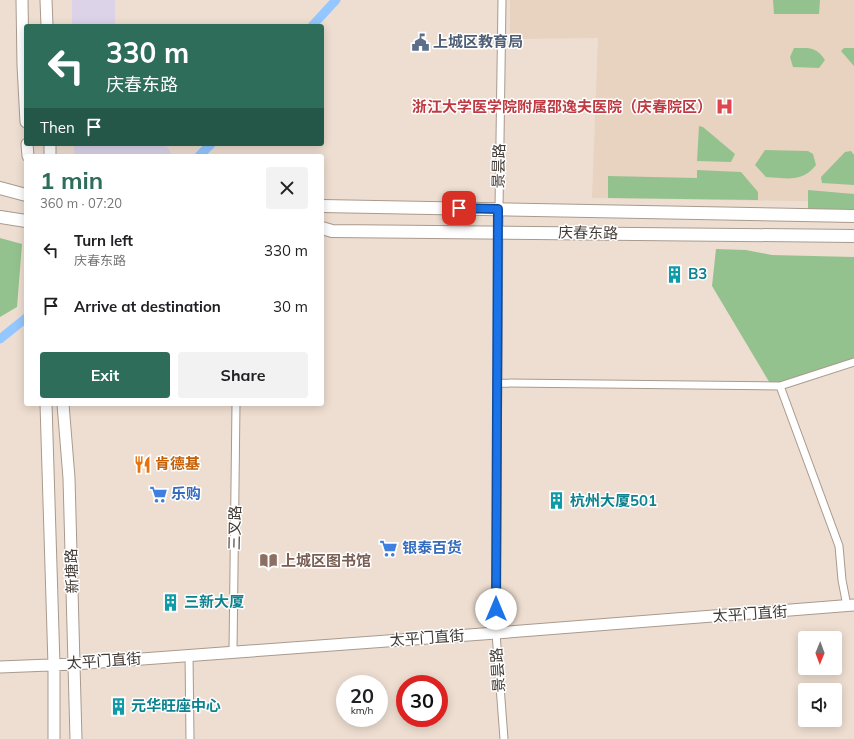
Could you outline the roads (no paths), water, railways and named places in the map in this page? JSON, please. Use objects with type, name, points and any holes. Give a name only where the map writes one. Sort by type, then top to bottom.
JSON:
[{"type":"main road","points":[[0,188],[24,194]]},
{"type":"main road","name":"庆春东路","points":[[324,206],[854,216]]},
{"type":"main road","points":[[0,217],[24,221]]},
{"type":"main road","name":"庆春东路","points":[[324,228],[332,230],[854,236]]},
{"type":"street","points":[[22,0],[24,84]]},
{"type":"street","points":[[46,0],[47,24]]},
{"type":"street","name":"景昙路","points":[[502,0],[498,209],[496,633],[504,739]]},
{"type":"street","points":[[498,383],[780,386],[854,362]]},
{"type":"street","points":[[780,386],[838,546],[842,580],[851,606]]},
{"type":"street","name":"新塘路","points":[[46,406],[54,664],[54,739]]},
{"type":"street","name":"新塘路","points":[[62,406],[69,478],[76,739]]},
{"type":"street","name":"三叉路","points":[[233,651],[236,406]]},
{"type":"street","name":"太平门直街","points":[[0,667],[74,664],[189,654],[496,633],[851,606]]},
{"type":"street","points":[[189,654],[190,739]]},
{"type":"waterway","points":[[314,24],[336,0]]},
{"type":"waterway","points":[[201,154],[209,146]]},
{"type":"waterway","points":[[0,339],[24,320]]},
{"type":"place","name":"上城区教育局","points":[[420,42]]},
{"type":"place","name":"浙江大学医学院附属邵逸夫医院（庆春院区）","points":[[725,107]]},
{"type":"place","name":"B3","points":[[675,274]]},
{"type":"place","name":"肯德基","points":[[142,464]]},
{"type":"place","name":"乐购","points":[[158,494]]},
{"type":"place","name":"杭州大厦501","points":[[557,501]]},
{"type":"place","name":"银泰百货","points":[[389,548]]},
{"type":"place","name":"上城区图书馆","points":[[268,561]]},
{"type":"place","name":"三新大厦","points":[[171,602]]},
{"type":"place","name":"元华旺座中心","points":[[118,706]]}]
